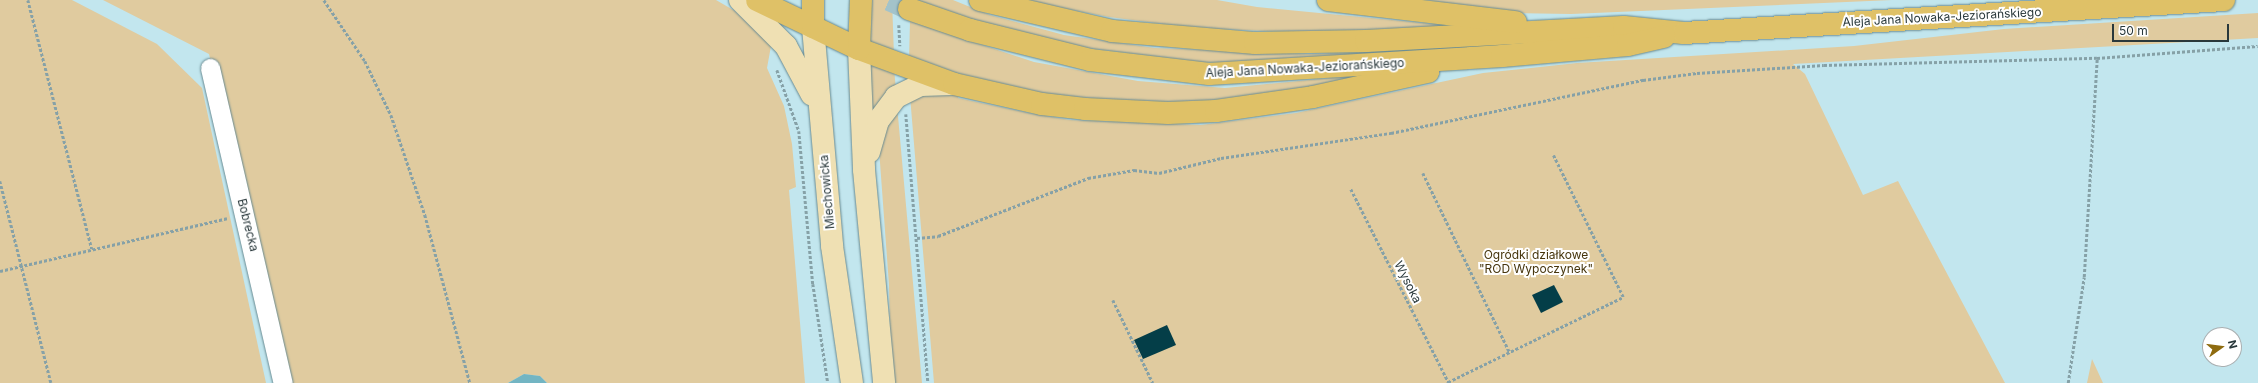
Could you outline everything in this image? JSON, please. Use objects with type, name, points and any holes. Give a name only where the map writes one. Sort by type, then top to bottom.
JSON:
[{"type":"main road","points":[[740,0],[786,46],[812,94],[823,151]]},
{"type":"main road","points":[[757,0],[813,27],[902,66],[954,84],[1042,104],[1085,109],[1161,113],[1216,111],[1313,97],[1502,56]]},
{"type":"main road","name":"Miechowicka","points":[[813,0],[813,27],[832,246],[852,383]]},
{"type":"main road","points":[[861,0],[860,48],[864,170],[884,383]]},
{"type":"main road","name":"Aleja Jana Nowaka-Jeziorańskiego","points":[[980,0],[1069,23],[1199,40],[1366,41],[1624,27],[1684,33]]},
{"type":"main road","points":[[1328,0],[1583,29]]},
{"type":"main road","name":"Aleja Jana Nowaka-Jeziorańskiego","points":[[904,15],[1075,57],[1142,68],[1209,74],[1502,56],[1628,45],[1684,33],[2224,0]]},
{"type":"main road","points":[[864,170],[882,113],[904,92],[932,83],[954,84]]},
{"type":"street","name":"Bobrecka","points":[[210,68],[283,383]]},
{"type":"path","points":[[28,0],[92,249]]},
{"type":"path","points":[[324,0],[365,61],[391,116],[425,215],[470,383]]},
{"type":"path","points":[[902,66],[904,15]]},
{"type":"path","points":[[786,46],[776,69],[799,131],[812,270],[828,383]]},
{"type":"path","points":[[917,238],[938,236],[1088,178],[1134,170],[1159,172],[1221,158],[1376,136],[1556,101],[1586,91],[1697,73],[1824,65],[2097,58],[2258,46]]},
{"type":"path","points":[[2068,383],[2084,277],[2097,58]]},
{"type":"path","points":[[904,92],[928,383]]},
{"type":"path","points":[[1449,383],[1623,297],[1553,155]]},
{"type":"path","points":[[1423,172],[1510,353]]},
{"type":"path","points":[[0,181],[52,383]]},
{"type":"path","name":"Wysoka","points":[[1351,189],[1449,383]]},
{"type":"path","points":[[0,271],[245,214]]},
{"type":"path","points":[[1113,300],[1153,383]]},
{"type":"green space","points":[[0,0],[72,0],[157,44],[202,88],[266,383],[0,383]]},
{"type":"green space","points":[[103,0],[716,0],[735,11],[771,46],[767,68],[784,106],[792,144],[796,187],[789,190],[805,383],[547,383],[540,376],[524,374],[508,383],[288,383],[209,54]]},
{"type":"green space","points":[[869,0],[892,0],[894,56],[869,44]]},
{"type":"green space","points":[[913,0],[953,0],[990,15],[1064,35],[1155,48],[1308,54],[1484,48],[1265,65],[1199,62],[1087,48],[976,21]]},
{"type":"green space","points":[[1020,0],[1217,0],[1257,7],[1465,27],[1465,30],[1291,32],[1194,28],[1109,17]]},
{"type":"green space","points":[[1423,0],[1892,0],[1571,14],[1516,13]]},
{"type":"green space","name":"Ogródki działkowe \"ROD Wypoczynek\"","points":[[2258,13],[2258,38],[1793,64],[1805,74],[1863,195],[1898,181],[2005,383],[934,383],[910,96],[916,92],[959,95],[958,98],[1070,120],[1201,125],[1296,113],[1483,73],[1577,63],[1854,46],[2004,29]]},
{"type":"green space","points":[[910,21],[1034,62],[1138,81],[1225,88],[1362,75],[1257,99],[1118,105],[991,85],[909,61]]},
{"type":"green space","points":[[870,62],[894,69],[896,90],[872,117]]},
{"type":"green space","points":[[897,105],[922,383],[891,383],[889,285],[879,149],[881,136]]},
{"type":"green space","points":[[2092,359],[2103,383],[2087,383]]},
{"type":"water","points":[[524,374],[540,376],[547,383],[508,383]]},
{"type":"building","points":[[1554,285],[1563,302],[1541,313],[1532,295]]},
{"type":"building","points":[[1167,325],[1176,345],[1143,359],[1134,340]]},
{"type":"tunnel","points":[[889,0],[909,9]]}]
